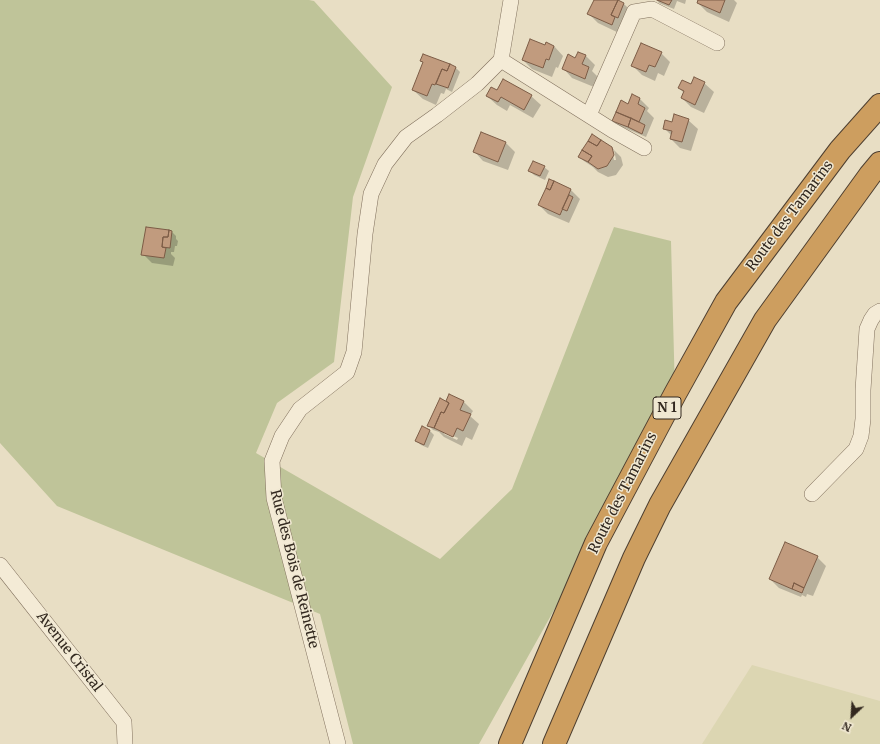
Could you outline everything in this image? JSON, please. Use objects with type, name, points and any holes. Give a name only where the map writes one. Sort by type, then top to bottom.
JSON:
[{"type":"highway","name":"Route des Tamarins","points":[[510,744],[596,543],[675,394],[726,302],[840,150],[880,105]]},
{"type":"highway","points":[[554,744],[634,558],[660,505],[765,320],[870,175],[880,164]]},
{"type":"street","points":[[511,0],[502,60],[612,130],[644,148]]},
{"type":"street","points":[[589,115],[634,12],[652,9],[717,43]]},
{"type":"street","name":"Rue des Bois de Reinette","points":[[338,744],[274,498],[272,461],[282,436],[300,409],[347,372],[354,352],[365,234],[371,194],[385,164],[406,137],[477,84],[502,60]]},
{"type":"street","points":[[812,494],[856,449],[861,436],[867,329],[875,314],[880,311]]},
{"type":"street","name":"Avenue Cristal","points":[[0,565],[124,722],[125,744]]},
{"type":"shaded area","points":[[752,665],[880,701],[880,744],[702,744]]},
{"type":"green space","points":[[0,0],[314,1],[392,87],[353,197],[334,362],[277,403],[256,453],[440,559],[512,489],[614,227],[671,241],[675,394],[479,744],[353,744],[320,614],[57,506],[0,443]]},
{"type":"building","points":[[594,0],[618,0],[611,15],[615,17],[612,25],[587,14]]},
{"type":"building","points":[[618,0],[624,3],[618,18],[611,15]]},
{"type":"building","points":[[657,0],[672,0],[669,5]]},
{"type":"building","points":[[698,0],[725,0],[720,13],[697,3]]},
{"type":"building","points":[[530,39],[545,45],[546,42],[554,46],[549,60],[546,59],[543,68],[522,60]]},
{"type":"building","points":[[641,43],[662,52],[655,67],[649,65],[646,72],[631,66]]},
{"type":"building","points":[[578,52],[586,55],[582,64],[589,67],[585,79],[562,69],[568,54],[575,58]]},
{"type":"building","points":[[423,54],[450,64],[447,71],[442,69],[435,85],[432,84],[427,96],[412,90],[423,62],[420,61]]},
{"type":"building","points":[[450,64],[456,67],[448,88],[436,84],[442,69],[447,71]]},
{"type":"building","points":[[694,77],[705,82],[695,105],[681,98],[684,91],[678,88],[682,80],[691,84]]},
{"type":"building","points":[[503,79],[532,95],[524,110],[501,97],[498,102],[486,96],[491,87],[497,90]]},
{"type":"building","points":[[632,94],[640,98],[638,104],[645,108],[639,122],[616,112],[621,100],[628,104]]},
{"type":"building","points":[[616,112],[631,118],[628,127],[612,121]]},
{"type":"building","points":[[674,114],[689,119],[682,142],[670,139],[672,131],[663,129],[665,120],[672,122]]},
{"type":"building","points":[[631,118],[645,125],[642,134],[628,127]]},
{"type":"building","points":[[481,132],[506,142],[498,162],[473,152]]},
{"type":"building","points":[[592,134],[601,140],[597,146],[588,141]]},
{"type":"building","points":[[601,140],[612,147],[614,155],[607,166],[598,169],[588,162],[592,156],[582,150],[588,141],[597,146]]},
{"type":"building","points":[[582,150],[592,156],[588,162],[578,157]]},
{"type":"building","points":[[533,161],[545,166],[540,176],[528,171]]},
{"type":"building","points":[[549,179],[554,181],[550,190],[546,188]]},
{"type":"building","points":[[554,181],[571,189],[560,215],[538,205],[546,188],[550,190]]},
{"type":"building","points":[[569,195],[573,197],[567,211],[562,209]]},
{"type":"building","points":[[146,227],[169,230],[168,237],[163,237],[162,247],[166,248],[164,258],[141,255]]},
{"type":"building","points":[[169,230],[172,231],[170,248],[162,247],[163,237],[168,237]]},
{"type":"building","points":[[449,394],[464,401],[460,410],[471,414],[463,431],[457,428],[453,437],[434,428],[441,412],[444,413],[449,403],[446,401]]},
{"type":"building","points":[[440,398],[449,403],[444,413],[441,412],[434,428],[427,426]]},
{"type":"building","points":[[422,426],[430,430],[424,445],[415,441]]},
{"type":"building","points":[[785,542],[818,556],[804,588],[794,583],[792,589],[769,579]]},
{"type":"building","points":[[794,583],[804,588],[802,593],[792,589]]}]
